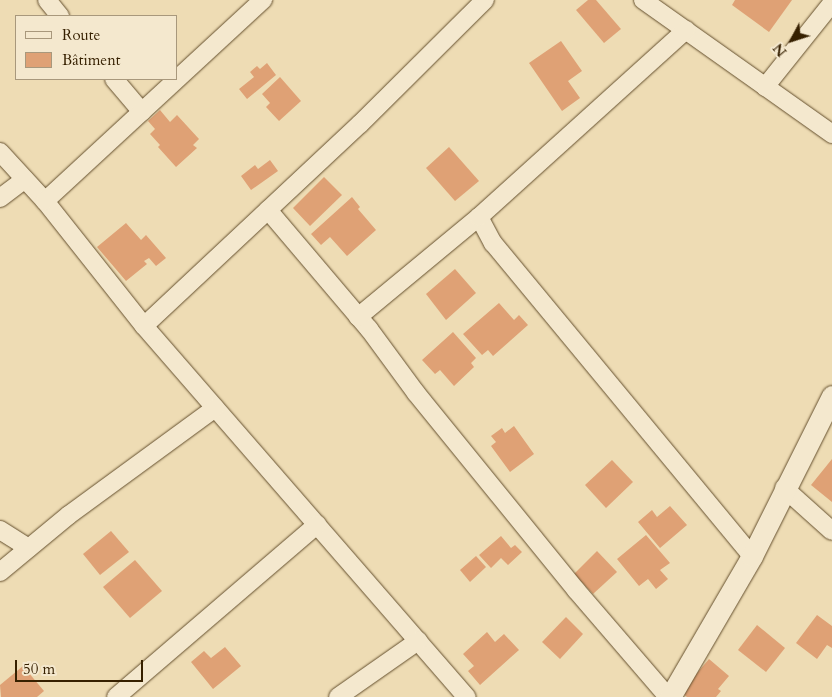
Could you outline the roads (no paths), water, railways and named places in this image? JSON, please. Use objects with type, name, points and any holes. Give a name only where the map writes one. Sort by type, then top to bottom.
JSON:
[{"type":"street","points":[[47,0],[59,15]]},
{"type":"street","points":[[178,79],[263,0]]},
{"type":"street","points":[[144,326],[268,210],[485,0]]},
{"type":"street","points":[[643,0],[832,134]]},
{"type":"street","points":[[765,87],[832,3]]},
{"type":"street","points":[[358,317],[479,217],[686,30]]},
{"type":"street","points":[[115,80],[142,112]]},
{"type":"street","points":[[45,201],[177,80]]},
{"type":"street","points":[[0,152],[45,201],[144,326],[467,697]]},
{"type":"street","points":[[0,198],[25,179]]},
{"type":"street","points":[[268,210],[358,317],[416,393],[564,575],[669,697],[752,556],[784,488],[832,396]]},
{"type":"street","points":[[479,217],[492,243],[752,556]]},
{"type":"street","points":[[0,572],[69,515],[215,408]]},
{"type":"street","points":[[784,488],[832,531]]},
{"type":"street","points":[[116,697],[317,525]]},
{"type":"street","points":[[0,530],[29,548]]},
{"type":"street","points":[[338,697],[418,641]]}]
